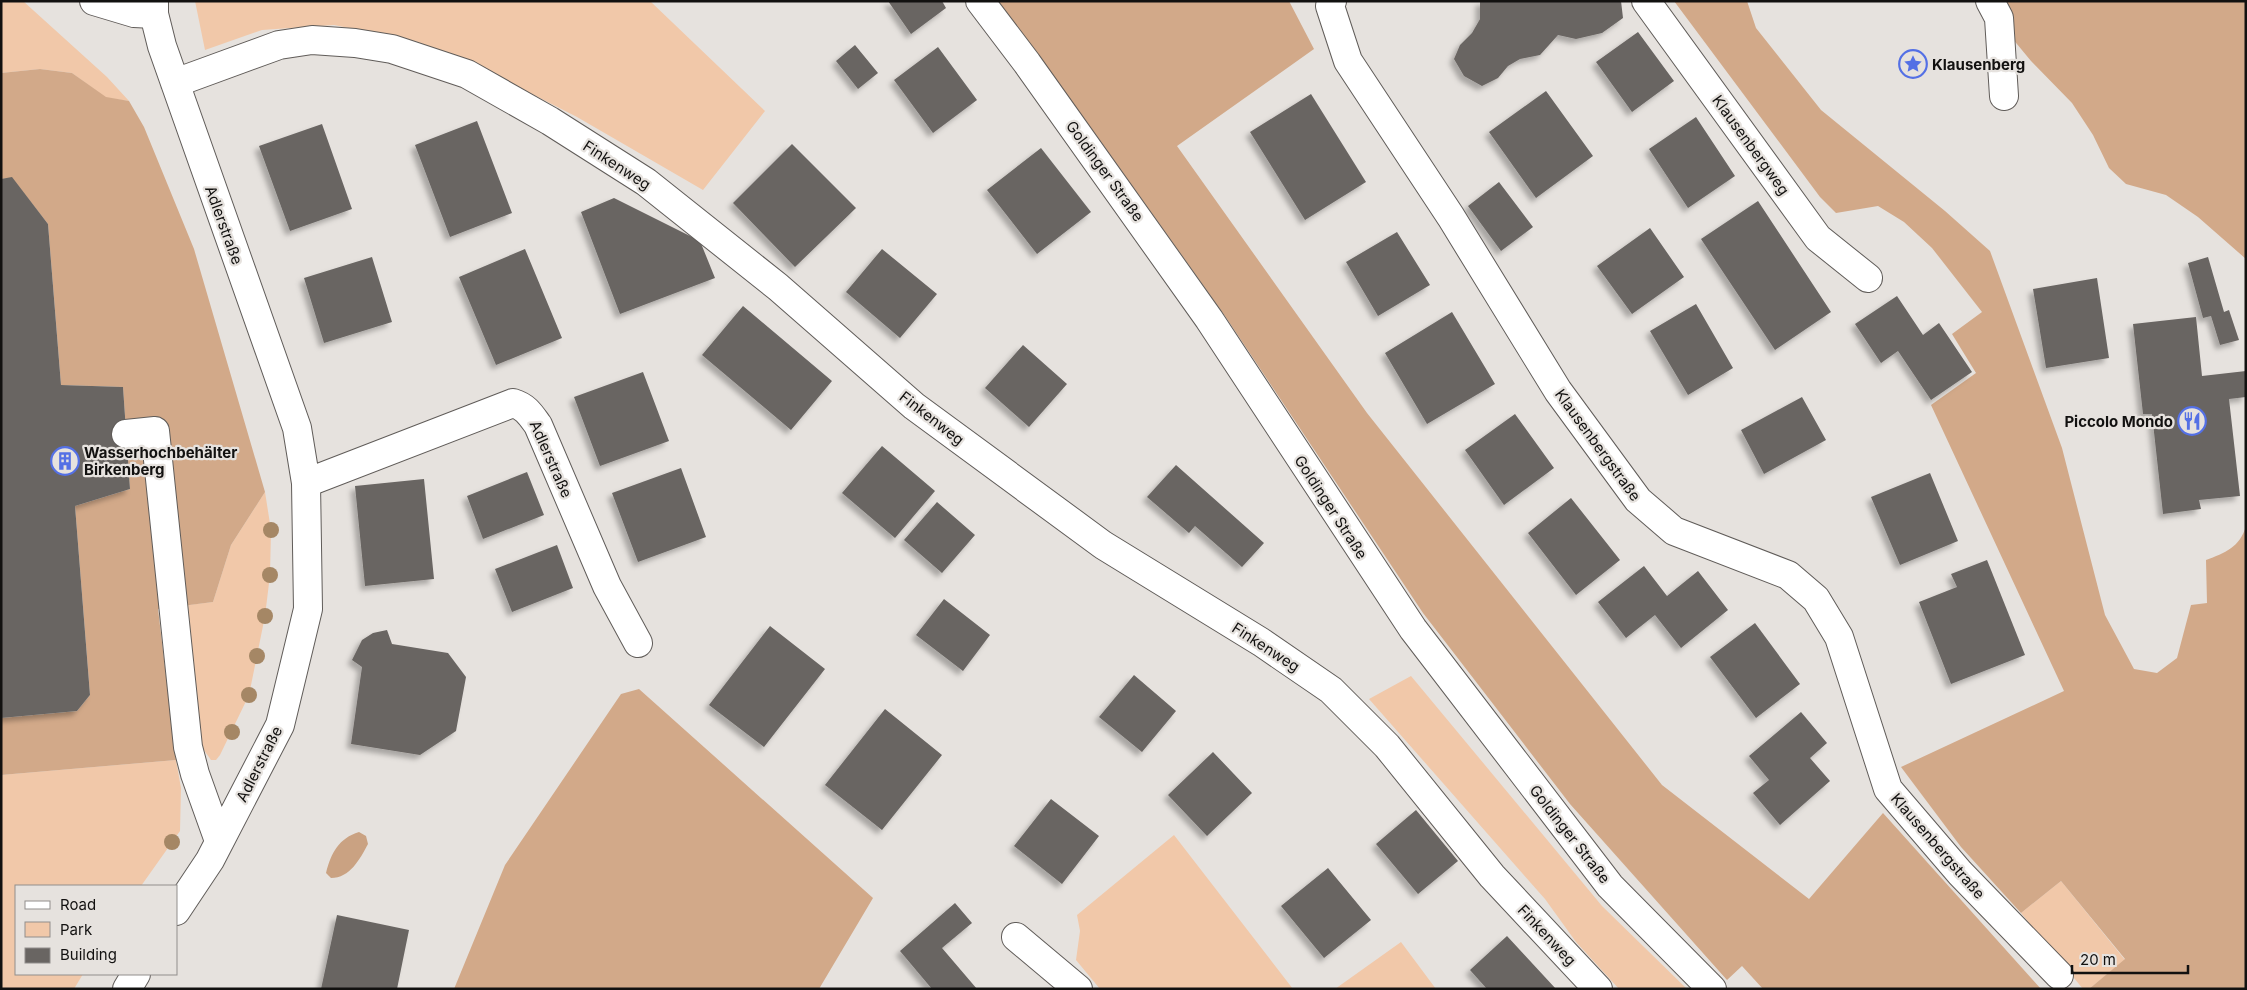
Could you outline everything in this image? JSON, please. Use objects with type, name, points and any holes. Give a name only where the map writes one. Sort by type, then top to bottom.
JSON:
[{"type":"street","points":[[94,1],[134,12],[154,8],[175,83]]},
{"type":"street","name":"Goldinger Straße","points":[[980,1],[1209,319],[1413,630],[1610,886],[1712,989]]},
{"type":"street","name":"Klausenbergstraße","points":[[1332,1],[1330,6],[1348,61],[1451,217],[1558,391],[1638,500],[1674,531],[1788,575],[1816,599],[1839,637],[1888,789],[1960,873],[2059,975]]},
{"type":"street","name":"Klausenbergweg","points":[[1646,1],[1818,238],[1868,278]]},
{"type":"street","points":[[1990,1],[1999,18],[2004,96]]},
{"type":"street","name":"Finkenweg","points":[[175,83],[279,45],[312,40],[355,43],[392,49],[467,74],[550,121],[646,182],[778,287],[914,406],[1103,545],[1260,642],[1331,690],[1387,746],[1492,876],[1598,989]]},
{"type":"street","name":"Adlerstraße","points":[[175,83],[297,428],[306,483],[308,609],[280,725],[210,860],[178,908]]},
{"type":"street","name":"Adlerstraße","points":[[306,483],[513,403],[522,405],[528,410],[538,425],[607,586],[638,643]]},
{"type":"street","points":[[126,434],[155,431],[188,747],[195,774],[219,840]]},
{"type":"street","points":[[1016,937],[1078,989]]},
{"type":"street","points":[[127,989],[135,975]]},
{"type":"green space","points":[[1,1],[23,1],[107,77],[129,101],[106,98],[72,73],[40,69],[1,73]]},
{"type":"green space","points":[[195,1],[650,1],[765,111],[703,190],[577,117],[497,76],[418,42],[334,25],[262,30],[205,50]]},
{"type":"green space","points":[[265,492],[271,530],[270,575],[265,616],[249,695],[220,755],[216,760],[211,760],[201,746],[188,605],[213,602],[231,545]]},
{"type":"green space","points":[[1411,676],[1602,906],[1687,989],[1619,989],[1576,942],[1545,899],[1369,699]]},
{"type":"green space","points":[[176,760],[181,788],[180,831],[142,885],[15,885],[15,975],[82,975],[74,989],[1,989],[1,775]]},
{"type":"green space","points":[[1174,835],[1293,989],[1100,989],[1076,960],[1080,931],[1077,915]]},
{"type":"green space","points":[[2061,881],[2125,960],[2089,989],[2083,989],[2021,913]]},
{"type":"green space","points":[[1401,942],[1436,989],[1335,989]]},
{"type":"shaded area","points":[[996,1],[1289,1],[1314,49],[1177,146],[1367,413],[1662,785],[1809,899],[1883,813],[2041,989],[1763,989],[1742,966],[1727,980],[1570,804],[1423,613],[1225,316],[1096,135]]},
{"type":"shaded area","points":[[1674,1],[1747,1],[1756,28],[1821,110],[1945,211],[1990,251],[2062,448],[2105,615],[2134,669],[2157,673],[2177,658],[2191,605],[2207,603],[2206,560],[2225,552],[2236,544],[2246,526],[2246,989],[2089,989],[2125,959],[2061,881],[2021,913],[1961,847],[1901,767],[2064,691],[1931,405],[1976,373],[1952,334],[1982,312],[1932,248],[1904,222],[1878,206],[1836,213],[1820,197]]},
{"type":"shaded area","points":[[1979,1],[2246,1],[2246,259],[2198,217],[2166,195],[2126,184],[2109,168],[2093,135],[2072,103],[2031,61],[1988,9]]},
{"type":"shaded area","points":[[40,69],[72,73],[106,97],[129,101],[144,127],[194,249],[265,492],[231,545],[213,602],[158,609],[176,760],[1,775],[1,718],[77,711],[90,695],[75,506],[130,489],[123,387],[61,385],[48,224],[12,178],[1,179],[1,73]]},
{"type":"shaded area","points":[[639,689],[873,898],[819,989],[454,989],[505,865],[621,694]]},
{"type":"shaded area","points":[[359,832],[366,836],[368,844],[362,856],[354,867],[344,875],[331,878],[326,873],[333,853],[341,842]]},
{"type":"building","points":[[888,1],[942,1],[946,8],[911,34]]},
{"type":"building","points":[[1480,1],[1621,1],[1623,18],[1602,33],[1576,39],[1558,35],[1540,55],[1520,59],[1508,66],[1498,78],[1482,86],[1464,76],[1454,59],[1460,45],[1472,33],[1480,19]]},
{"type":"building","points":[[1638,32],[1674,81],[1632,112],[1596,62]]},
{"type":"building","points":[[855,45],[878,73],[858,89],[836,61]]},
{"type":"building","points":[[938,47],[977,100],[933,133],[894,80]]},
{"type":"building","points":[[1546,91],[1593,156],[1536,198],[1489,132]]},
{"type":"building","points":[[1311,94],[1366,182],[1305,220],[1250,132]]},
{"type":"building","points":[[1696,117],[1735,176],[1688,208],[1649,149]]},
{"type":"building","points":[[477,121],[512,213],[450,237],[415,145]]},
{"type":"building","points":[[322,124],[352,209],[290,231],[259,146]]},
{"type":"building","points":[[792,144],[856,208],[795,267],[733,203]]},
{"type":"building","points":[[1041,148],[1091,212],[1037,254],[987,190]]},
{"type":"building","name":"Wasserhochbehälter Birkenberg","points":[[12,177],[48,224],[61,385],[123,387],[130,489],[75,506],[90,695],[77,711],[1,718],[1,179]]},
{"type":"building","points":[[1499,182],[1533,227],[1501,251],[1468,206]]},
{"type":"building","points":[[614,198],[700,241],[715,278],[620,314],[581,212]]},
{"type":"building","points":[[1758,201],[1831,312],[1775,350],[1701,239]]},
{"type":"building","points":[[1650,228],[1684,277],[1632,314],[1597,266]]},
{"type":"building","points":[[1397,232],[1430,285],[1378,316],[1346,262]]},
{"type":"building","points":[[525,249],[562,338],[496,365],[459,277]]},
{"type":"building","points":[[882,249],[937,294],[900,338],[846,292]]},
{"type":"building","points":[[372,257],[392,322],[324,343],[304,278]]},
{"type":"building","points":[[2208,257],[2224,312],[2229,310],[2239,340],[2220,345],[2211,316],[2203,318],[2188,263]]},
{"type":"building","points":[[2097,278],[2109,358],[2046,368],[2033,289]]},
{"type":"building","points":[[1897,296],[1923,335],[1939,323],[1972,372],[1931,400],[1898,351],[1881,363],[1855,324]]},
{"type":"building","points":[[1696,304],[1733,368],[1688,395],[1650,331]]},
{"type":"building","points":[[743,306],[832,381],[791,430],[702,355]]},
{"type":"building","points":[[1452,312],[1495,384],[1427,424],[1385,353]]},
{"type":"building","name":"Piccolo Mondo","points":[[2196,317],[2202,376],[2246,371],[2246,397],[2229,399],[2240,496],[2199,500],[2201,509],[2163,514],[2152,414],[2143,414],[2133,324]]},
{"type":"building","points":[[1023,345],[1067,384],[1029,427],[985,388]]},
{"type":"building","points":[[643,372],[669,441],[600,466],[574,397]]},
{"type":"building","points":[[1802,397],[1826,440],[1764,474],[1741,430]]},
{"type":"building","points":[[1515,414],[1554,468],[1504,505],[1465,450]]},
{"type":"building","points":[[882,446],[935,491],[895,538],[842,493]]},
{"type":"building","points":[[1176,465],[1264,543],[1242,567],[1195,526],[1189,533],[1147,497]]},
{"type":"building","points":[[681,468],[706,537],[638,562],[612,493]]},
{"type":"building","points":[[527,472],[544,515],[483,539],[467,496]]},
{"type":"building","points":[[1930,473],[1958,541],[1900,565],[1871,497]]},
{"type":"building","points":[[424,479],[434,579],[365,586],[355,486]]},
{"type":"building","points":[[1571,498],[1620,560],[1576,595],[1528,533]]},
{"type":"building","points":[[937,502],[975,535],[942,573],[904,540]]},
{"type":"building","points":[[557,545],[573,588],[512,612],[495,569]]},
{"type":"building","points":[[1987,560],[2025,655],[1951,684],[1919,602],[1957,587],[1951,574]]},
{"type":"building","points":[[1644,566],[1667,596],[1698,571],[1728,610],[1681,648],[1655,615],[1626,638],[1598,602]]},
{"type":"building","points":[[944,599],[990,635],[963,671],[916,635]]},
{"type":"building","points":[[1755,623],[1800,684],[1756,718],[1710,657]]},
{"type":"building","points":[[770,626],[825,669],[764,747],[709,705]]},
{"type":"building","points":[[387,630],[392,644],[448,653],[466,677],[456,731],[420,755],[351,744],[362,667],[352,660],[362,640],[373,633]]},
{"type":"building","points":[[1134,675],[1176,711],[1142,752],[1099,717]]},
{"type":"building","points":[[885,709],[942,755],[882,830],[825,785]]},
{"type":"building","points":[[1801,712],[1827,743],[1810,758],[1830,781],[1780,825],[1753,793],[1769,780],[1749,756]]},
{"type":"building","points":[[1213,752],[1252,793],[1207,836],[1168,795]]},
{"type":"building","points":[[1051,799],[1099,836],[1062,884],[1014,846]]},
{"type":"building","points":[[1416,810],[1458,861],[1418,894],[1376,844]]},
{"type":"building","points":[[1328,868],[1371,920],[1324,958],[1281,906]]},
{"type":"building","points":[[955,903],[972,923],[942,948],[977,989],[932,989],[900,951]]},
{"type":"building","points":[[337,915],[409,930],[397,989],[321,989]]},
{"type":"building","points":[[1507,936],[1556,989],[1487,989],[1470,970]]},
{"type":"place","name":"Klausenberg","points":[[1913,64]]},
{"type":"place","name":"Piccolo Mondo","points":[[2192,421]]},
{"type":"place","name":"Wasserhochbehälter Birkenberg","points":[[65,461]]}]
